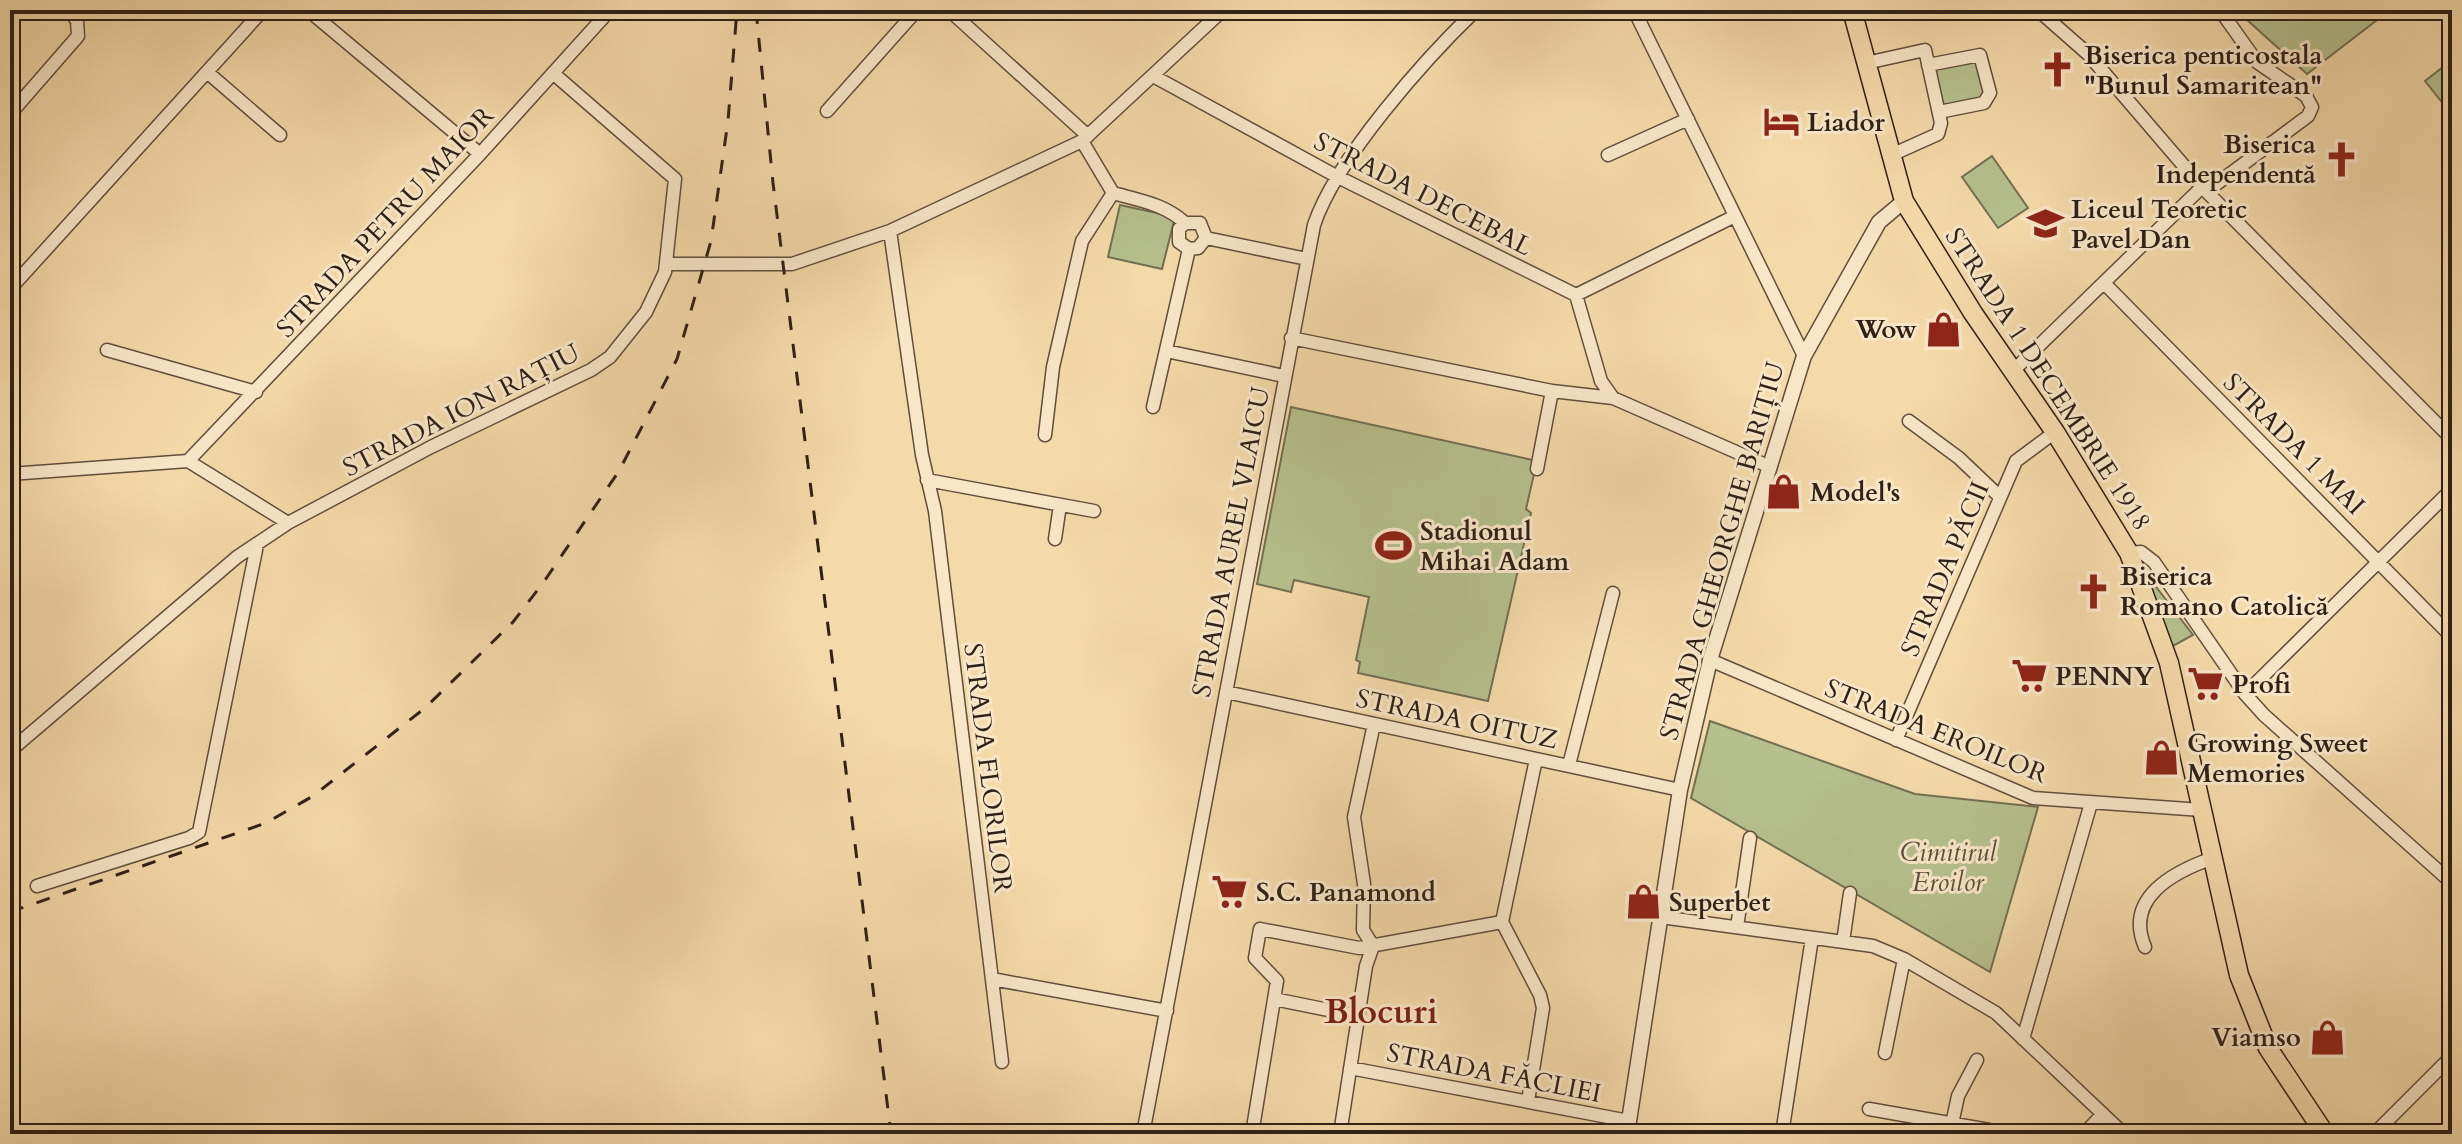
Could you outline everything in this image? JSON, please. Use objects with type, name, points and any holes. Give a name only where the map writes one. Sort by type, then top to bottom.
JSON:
[{"type":"main road","name":"STRADA 1 DECEMBRIE 1918","points":[[1852,10],[1889,156],[1904,201],[2055,432],[2129,553],[2169,663],[2239,975],[2257,1025],[2291,1088],[2325,1134]]},
{"type":"street","points":[[10,114],[78,36],[77,21],[69,10]]},
{"type":"street","points":[[10,289],[263,10]]},
{"type":"street","points":[[308,10],[480,154]]},
{"type":"street","name":"STRADA PETRU MAIOR","points":[[188,461],[480,154],[610,10]]},
{"type":"street","points":[[827,111],[917,10]]},
{"type":"street","points":[[949,10],[1085,139],[1113,193],[1157,205],[1174,213],[1185,223],[1200,223],[1206,238]]},
{"type":"street","points":[[667,264],[792,264],[890,231],[1085,139],[1155,77],[1223,10]]},
{"type":"street","name":"STRADA AUREL VLAICU","points":[[1143,1134],[1291,338],[1321,204],[1336,176],[1375,125],[1476,10]]},
{"type":"street","points":[[1634,10],[1804,356]]},
{"type":"street","points":[[2038,10],[2088,54],[2204,189],[2452,439]]},
{"type":"street","points":[[2014,370],[2204,189],[2308,116],[2312,107],[2306,96],[2257,62],[2220,10]]},
{"type":"street","points":[[1866,63],[1925,50],[1939,112],[1938,134],[1889,156]]},
{"type":"street","points":[[1928,65],[1980,55],[1990,93],[1984,103],[1939,112]]},
{"type":"street","points":[[207,72],[280,135]]},
{"type":"street","name":"STRADA ION RAȚIU","points":[[10,751],[237,557],[288,523],[431,447],[591,370],[628,338],[646,312],[667,264],[675,179],[554,74]]},
{"type":"street","name":"STRADA DECEBAL","points":[[1155,77],[1336,176],[1576,295]]},
{"type":"street","points":[[1608,155],[1688,119]]},
{"type":"street","points":[[1045,435],[1053,367],[1082,241],[1113,193]]},
{"type":"street","name":"STRADA GHEORGHE BARIȚIU","points":[[1628,1128],[1680,790],[1710,660],[1804,356],[1879,222],[1904,201]]},
{"type":"street","points":[[1613,398],[1601,381],[1576,295],[1735,216]]},
{"type":"street","points":[[1185,223],[1177,238],[1189,249]]},
{"type":"street","name":"STRADA FLORILOR","points":[[890,231],[927,480],[935,511],[1002,1062]]},
{"type":"street","points":[[1206,238],[1307,259]]},
{"type":"street","points":[[1189,249],[1201,246],[1206,238]]},
{"type":"street","points":[[1153,407],[1189,249]]},
{"type":"street","name":"STRADA 1 MAI","points":[[2104,283],[2452,637]]},
{"type":"street","points":[[1291,338],[1552,391],[1613,398],[1768,466]]},
{"type":"street","points":[[107,350],[256,392]]},
{"type":"street","points":[[1166,351],[1284,376]]},
{"type":"street","points":[[1537,469],[1552,391]]},
{"type":"street","points":[[1909,421],[1959,458],[2000,497]]},
{"type":"street","name":"STRADA PĂCII","points":[[1896,740],[2016,461],[2055,432]]},
{"type":"street","points":[[10,474],[188,461],[288,523]]},
{"type":"street","points":[[927,480],[1094,511]]},
{"type":"street","points":[[2245,694],[2452,489]]},
{"type":"street","points":[[1055,539],[1060,505]]},
{"type":"street","points":[[37,886],[189,838],[199,832],[257,545]]},
{"type":"street","points":[[2129,553],[2141,552],[2154,562],[2245,694],[2353,797],[2452,883]]},
{"type":"street","points":[[1569,765],[1613,593]]},
{"type":"street","name":"STRADA EROILOR","points":[[1710,660],[2033,798],[2202,810]]},
{"type":"street","name":"STRADA OITUZ","points":[[1226,692],[1680,790]]},
{"type":"street","points":[[1373,946],[1363,930],[1364,884],[1354,817],[1374,724]]},
{"type":"street","points":[[1528,1101],[1543,1008],[1540,995],[1502,922],[1536,759]]},
{"type":"street","points":[[2023,1039],[2091,803]]},
{"type":"street","points":[[1737,927],[1750,838]]},
{"type":"street","points":[[2145,947],[2138,930],[2141,910],[2175,874],[2213,858]]},
{"type":"street","points":[[1843,942],[1850,893]]},
{"type":"street","points":[[1661,917],[1873,946],[1904,959],[1996,1013],[2124,1134]]},
{"type":"street","points":[[1252,1134],[1277,981],[1255,958],[1260,929],[1359,948],[1502,922]]},
{"type":"street","points":[[1782,1134],[1812,938]]},
{"type":"street","points":[[1340,1134],[1366,966],[1373,946]]},
{"type":"street","points":[[1885,1053],[1904,959]]},
{"type":"street","points":[[992,979],[1167,1011]]},
{"type":"street","points":[[1274,999],[1358,1016]]},
{"type":"street","points":[[2374,1134],[2452,1056]]},
{"type":"street","points":[[1952,1124],[1958,1096],[1977,1060]]},
{"type":"street","name":"STRADA FĂCLIEI","points":[[1350,1068],[1528,1101],[1628,1128]]},
{"type":"street","points":[[1869,1109],[1992,1134]]},
{"type":"street","points":[[2084,1134],[2103,1114]]},
{"type":"green space","points":[[2236,10],[2390,10],[2307,74]]},
{"type":"green space","points":[[1977,58],[1986,98],[1942,108],[1933,68]]},
{"type":"green space","points":[[2452,60],[2452,115],[2425,81]]},
{"type":"green space","points":[[1992,156],[2028,208],[1998,228],[1962,177]]},
{"type":"green space","points":[[1120,205],[1175,217],[1162,269],[1108,257]]},
{"type":"green space","name":"Stadionul Mihai Adam","points":[[1291,407],[1537,461],[1526,509],[1531,513],[1488,701],[1358,673],[1360,662],[1356,660],[1369,597],[1294,580],[1291,592],[1257,584]]},
{"type":"green space","points":[[2147,575],[2193,635],[2171,647]]},
{"type":"green space","name":"Cimitirul Eroilor","points":[[1710,721],[1915,794],[2038,807],[1990,972],[1691,798]]},
{"type":"railway","points":[[10,912],[266,823],[313,796],[425,708],[513,622],[619,471],[677,359],[711,241],[728,121],[737,10]]},
{"type":"railway","points":[[756,10],[773,183],[891,1134]]},
{"type":"place","name":"Biserica penticostala \"Bunul Samaritean\"","points":[[2058,70]]},
{"type":"place","name":"Liador","points":[[1781,122]]},
{"type":"place","name":"Biserica Independentă","points":[[2342,159]]},
{"type":"place","name":"Liceul Teoretic Pavel Dan","points":[[2045,224]]},
{"type":"place","name":"Wow","points":[[1943,329]]},
{"type":"place","name":"Model's","points":[[1784,492]]},
{"type":"place","name":"Stadionul Mihai Adam","points":[[1394,546]]},
{"type":"place","name":"Biserica Romano Catolică","points":[[2094,591]]},
{"type":"place","name":"PENNY","points":[[2029,676]]},
{"type":"place","name":"Profi","points":[[2206,684]]},
{"type":"place","name":"Growing Sweet Memories","points":[[2161,758]]},
{"type":"place","name":"S.C. Panamond","points":[[1230,892]]},
{"type":"place","name":"Superbet","points":[[1643,902]]},
{"type":"place","name":"Viamso","points":[[2327,1037]]},
{"type":"district","name":"Blocuri","points":[[1381,1012]]}]
